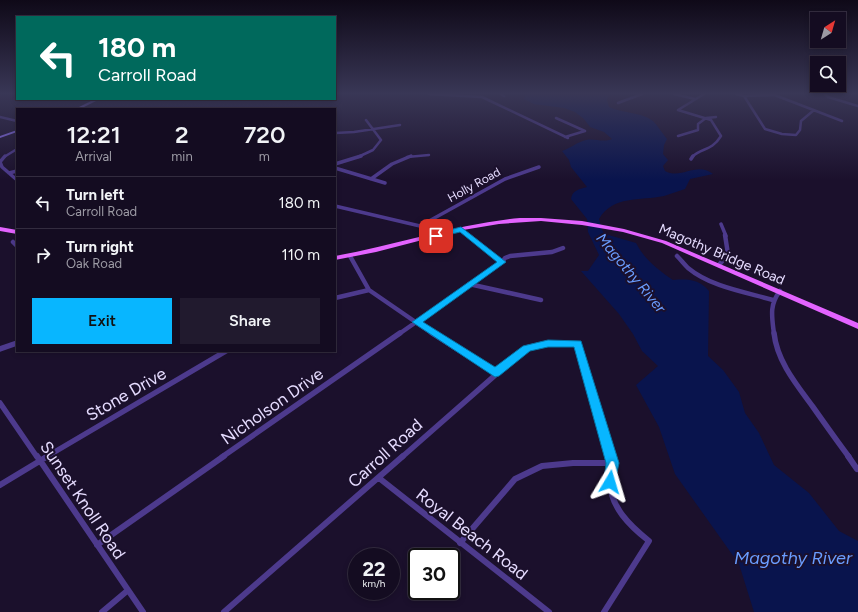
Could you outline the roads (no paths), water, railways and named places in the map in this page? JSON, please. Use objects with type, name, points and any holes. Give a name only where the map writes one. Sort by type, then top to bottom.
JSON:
[{"type":"main road","points":[[0,137],[16,131]]},
{"type":"main road","name":"Magothy Bridge Road","points":[[336,258],[350,256],[461,230],[516,221],[551,220],[604,226],[664,242],[858,326]]},
{"type":"main road","points":[[0,229],[16,232]]},
{"type":"street","points":[[336,164],[368,153],[379,146],[381,140],[368,123]]},
{"type":"street","points":[[536,123],[566,137],[585,131],[566,123]]},
{"type":"street","points":[[678,136],[698,130],[698,124],[700,123]]},
{"type":"street","points":[[691,159],[696,153],[714,147],[721,136],[713,123]]},
{"type":"street","points":[[761,123],[765,129],[782,134],[796,135],[800,130],[801,123]]},
{"type":"street","points":[[336,133],[400,125]]},
{"type":"street","points":[[16,150],[1,160],[2,167],[16,179]]},
{"type":"street","points":[[371,179],[403,157],[430,155]]},
{"type":"street","name":"Holly Road","points":[[420,226],[504,179],[539,167]]},
{"type":"street","points":[[336,168],[384,183]]},
{"type":"street","points":[[9,173],[16,171]]},
{"type":"street","points":[[336,206],[420,226],[432,232],[436,236]]},
{"type":"street","points":[[719,265],[728,254],[726,236],[721,224]]},
{"type":"street","points":[[461,230],[502,262]]},
{"type":"street","points":[[13,242],[16,245]]},
{"type":"street","name":"Nicholson Drive","points":[[97,545],[506,258],[510,256],[552,252],[563,248]]},
{"type":"street","points":[[350,256],[369,290],[495,373]]},
{"type":"street","points":[[677,256],[688,268],[700,275],[730,287],[773,300]]},
{"type":"street","points":[[469,284],[541,300]]},
{"type":"street","points":[[336,298],[369,290]]},
{"type":"street","points":[[780,291],[773,300],[773,326],[775,342],[781,358],[790,375],[857,469]]},
{"type":"street","points":[[0,349],[16,343]]},
{"type":"street","name":"Carroll Road","points":[[224,612],[379,478],[495,373],[526,348],[548,343],[578,344],[612,463]]},
{"type":"street","name":"Stone Drive","points":[[0,485],[224,352]]},
{"type":"street","name":"Sunset Knoll Road","points":[[0,403],[40,460],[127,591],[143,612]]},
{"type":"street","points":[[460,543],[515,479],[542,466],[573,463],[612,463],[610,482],[615,504],[633,528],[649,541],[604,612]]},
{"type":"street","name":"Royal Beach Road","points":[[379,478],[549,612]]},
{"type":"street","points":[[102,612],[127,591]]},
{"type":"water","name":"Magothy River","points":[[587,123],[655,123],[667,139],[664,145],[663,154],[668,160],[663,166],[665,171],[677,173],[701,169],[713,174],[690,179],[685,189],[667,195],[619,202],[605,211],[599,219],[602,230],[605,234],[636,243],[652,264],[673,280],[697,282],[709,291],[708,356],[723,370],[739,392],[745,413],[759,433],[774,465],[809,493],[839,531],[858,541],[858,612],[754,612],[739,564],[675,474],[659,427],[636,385],[658,366],[642,351],[633,334],[619,314],[581,271],[588,271],[599,255],[588,232],[587,219],[571,199],[573,194],[579,189],[587,187],[571,167],[569,160],[562,151],[586,140],[605,141],[612,139],[604,132],[590,127]]}]
